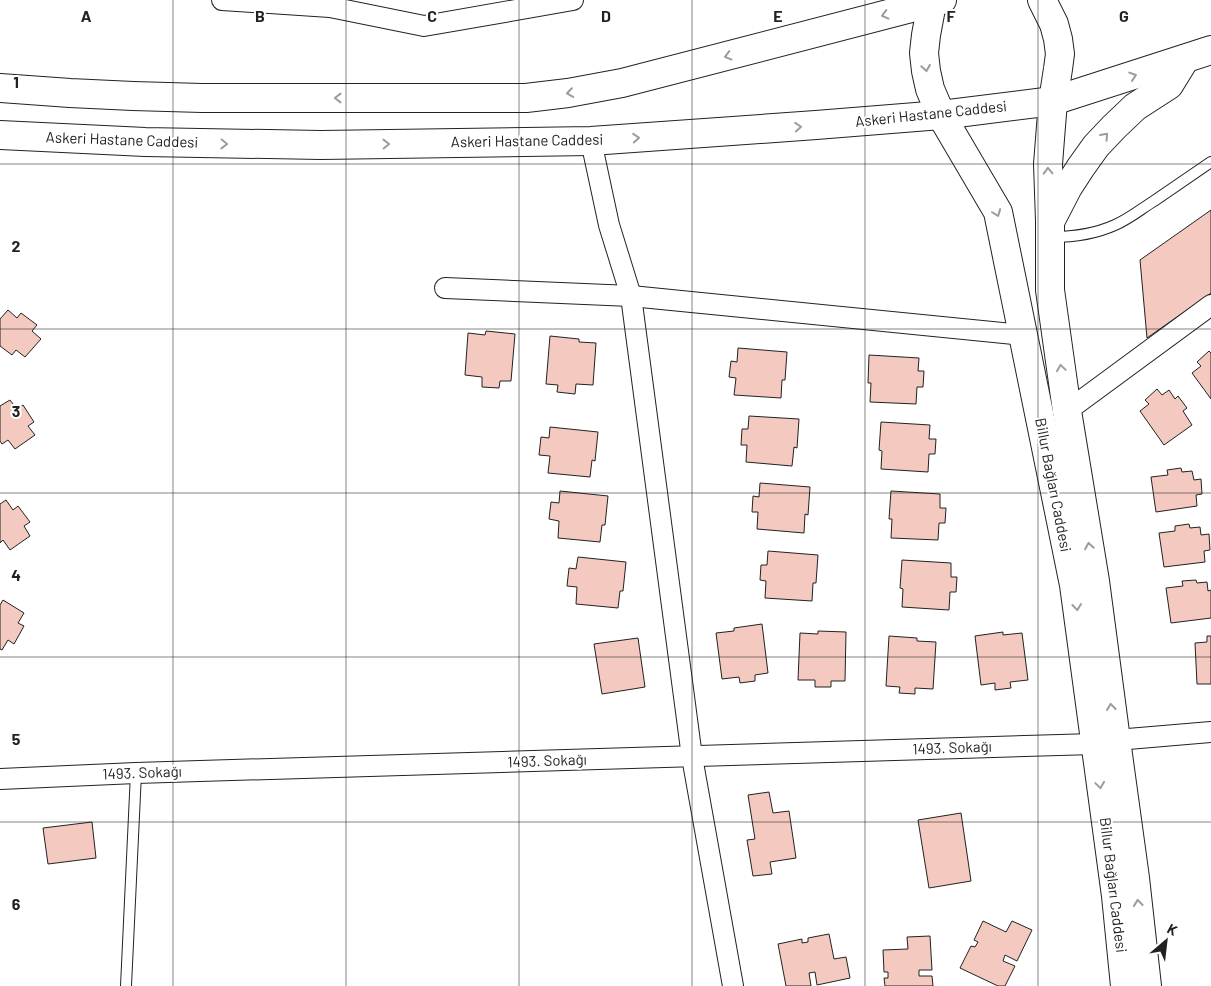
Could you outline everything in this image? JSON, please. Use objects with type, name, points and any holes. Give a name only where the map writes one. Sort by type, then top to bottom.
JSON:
[{"type":"street","points":[[222,0],[335,3],[424,26],[566,0]]},
{"type":"street","name":"Billur Bağları Caddesi","points":[[1042,0],[1054,24],[1060,54],[1053,101],[1048,164],[1050,290],[1067,411],[1095,581],[1116,896],[1125,986]]},
{"type":"street","points":[[0,88],[88,94],[202,98],[526,98],[568,94],[622,83],[938,1]]},
{"type":"street","name":"Billur Bağları Caddesi","points":[[938,1],[926,35],[924,53],[926,71],[930,89],[941,115],[998,212],[1105,742],[1135,878],[1146,986]]},
{"type":"street","name":"Askeri Hastane Caddesi","points":[[0,135],[144,142],[321,145],[591,141],[941,115],[1053,101],[1211,50]]},
{"type":"street","points":[[1050,229],[1068,187],[1096,146],[1135,108],[1168,85],[1185,59]]},
{"type":"street","points":[[591,141],[609,225],[631,296],[692,757],[733,986]]},
{"type":"street","points":[[445,288],[631,296],[1023,336]]},
{"type":"street","points":[[1067,411],[1211,305]]},
{"type":"street","name":"1493. Sokağı","points":[[0,779],[1105,742],[1211,732]]},
{"type":"lane","points":[[1050,229],[1066,237],[1083,235],[1115,225],[1130,217],[1211,162]]},
{"type":"lane","points":[[126,986],[136,773]]},
{"type":"building","points":[[1211,210],[1211,293],[1147,338],[1140,260]]},
{"type":"building","points":[[8,310],[17,318],[21,313],[37,325],[32,331],[41,339],[25,357],[16,350],[12,355],[0,346],[0,319]]},
{"type":"building","points":[[486,331],[515,334],[511,381],[500,381],[499,388],[482,387],[482,377],[465,375],[468,333],[485,335]]},
{"type":"building","points":[[550,336],[579,339],[579,342],[596,343],[593,385],[576,384],[575,394],[557,392],[558,385],[546,384]]},
{"type":"building","points":[[738,348],[787,352],[785,380],[782,380],[781,398],[734,395],[736,378],[729,377],[731,361],[737,362]]},
{"type":"building","points":[[1209,351],[1211,353],[1211,399],[1192,373],[1201,366],[1197,362]]},
{"type":"building","points":[[869,355],[919,358],[918,371],[924,371],[923,387],[917,387],[916,404],[870,402],[871,383],[868,383]]},
{"type":"building","points":[[1157,389],[1162,395],[1169,390],[1175,399],[1178,396],[1187,408],[1183,411],[1192,425],[1164,445],[1140,411],[1149,404],[1145,400]]},
{"type":"building","points":[[10,400],[17,409],[23,405],[34,422],[28,426],[35,435],[15,449],[8,440],[2,444],[0,441],[0,406]]},
{"type":"building","points":[[749,416],[799,419],[797,448],[794,447],[792,466],[746,462],[747,445],[741,445],[742,429],[748,429]]},
{"type":"building","points":[[881,422],[930,425],[929,439],[936,439],[935,454],[929,454],[928,472],[881,469],[882,451],[879,450]]},
{"type":"building","points":[[550,427],[598,432],[595,461],[592,460],[590,477],[548,473],[550,456],[539,455],[541,437],[549,438]]},
{"type":"building","points":[[1181,468],[1182,472],[1192,471],[1194,480],[1201,479],[1202,494],[1196,495],[1197,506],[1156,512],[1151,477],[1168,475],[1167,470]]},
{"type":"building","points":[[760,483],[810,487],[808,515],[805,514],[804,533],[757,529],[758,512],[752,512],[753,496],[759,497]]},
{"type":"building","points":[[560,491],[608,496],[605,525],[602,525],[600,542],[558,538],[559,521],[549,519],[551,502],[559,503]]},
{"type":"building","points":[[891,491],[940,494],[940,508],[946,508],[945,523],[939,523],[938,540],[891,538],[892,519],[889,519]]},
{"type":"building","points":[[6,500],[13,510],[18,506],[30,522],[24,526],[30,536],[10,550],[3,540],[0,543],[0,504]]},
{"type":"building","points":[[1189,524],[1190,528],[1200,527],[1201,535],[1209,534],[1210,550],[1204,551],[1205,562],[1164,567],[1159,533],[1175,531],[1175,526]]},
{"type":"building","points":[[768,551],[818,555],[816,583],[813,583],[812,601],[765,598],[766,581],[760,580],[761,565],[767,565]]},
{"type":"building","points":[[578,557],[626,562],[623,591],[620,591],[618,608],[576,604],[577,587],[567,586],[569,568],[576,569]]},
{"type":"building","points":[[902,560],[951,563],[951,577],[957,577],[956,592],[950,592],[949,610],[902,607],[903,589],[900,588]]},
{"type":"building","points":[[1196,580],[1197,583],[1207,582],[1208,591],[1211,590],[1211,618],[1171,623],[1166,588],[1183,586],[1182,581]]},
{"type":"building","points":[[3,600],[24,613],[18,623],[24,626],[14,644],[8,640],[2,650],[0,649],[0,605]]},
{"type":"building","points":[[762,624],[768,673],[755,675],[755,681],[740,683],[739,677],[722,679],[716,633]]},
{"type":"building","points":[[818,631],[846,632],[845,681],[831,681],[831,687],[815,687],[815,680],[798,680],[800,633],[818,634]]},
{"type":"building","points":[[1003,632],[1003,635],[1022,633],[1028,680],[1010,682],[1011,688],[995,690],[995,683],[981,685],[975,636]]},
{"type":"building","points":[[889,636],[917,638],[917,641],[936,642],[933,689],[915,688],[915,694],[899,693],[900,687],[886,686]]},
{"type":"building","points":[[1207,636],[1211,636],[1211,684],[1197,684],[1195,643],[1207,642]]},
{"type":"building","points":[[638,638],[645,687],[602,694],[594,644]]},
{"type":"building","points":[[769,792],[773,813],[789,811],[796,858],[770,862],[772,874],[753,876],[747,840],[755,839],[748,795]]},
{"type":"building","points":[[961,813],[971,881],[929,888],[918,820]]},
{"type":"building","points":[[92,822],[96,858],[48,864],[43,828]]},
{"type":"building","points":[[983,921],[1006,932],[1012,921],[1032,930],[1017,961],[1005,955],[1003,961],[1015,966],[1005,986],[998,986],[960,968],[971,946],[975,947],[978,942],[974,940]]},
{"type":"building","points":[[829,934],[834,959],[846,957],[850,978],[817,985],[815,972],[809,973],[811,986],[786,986],[778,944],[802,939],[802,943],[808,942],[808,938]]},
{"type":"building","points":[[930,936],[932,970],[919,970],[919,976],[932,976],[933,986],[885,986],[884,978],[888,978],[888,972],[884,972],[883,950],[908,949],[907,937]]}]
